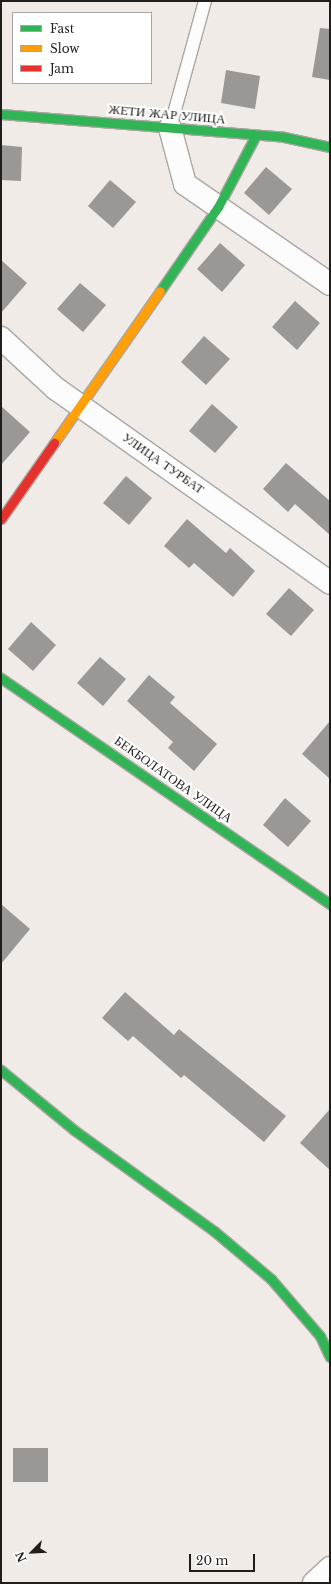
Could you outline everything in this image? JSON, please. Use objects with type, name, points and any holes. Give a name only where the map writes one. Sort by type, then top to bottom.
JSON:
[{"type":"street","name":"ЖЕТИ ЖАР УЛИЦА","points":[[1,114],[284,137],[330,147]]},
{"type":"street","points":[[170,128],[185,184],[330,284]]},
{"type":"street","points":[[1,519],[218,207],[256,135]]},
{"type":"street","name":"УЛИЦА ТУРБАТ","points":[[1,338],[55,388],[330,583]]},
{"type":"street","name":"БЕКБОЛАТОВА УЛИЦА","points":[[1,678],[330,904]]},
{"type":"street","points":[[1,1070],[74,1130],[214,1231],[271,1279],[320,1336],[330,1357]]},
{"type":"street","points":[[314,1583],[330,1568]]},
{"type":"lane","points":[[170,128],[205,1]]},
{"type":"building","points":[[320,28],[330,29],[330,80],[312,77]]},
{"type":"building","points":[[226,70],[260,76],[255,109],[221,103]]},
{"type":"building","points":[[1,145],[22,147],[21,181],[1,180]]},
{"type":"building","points":[[266,167],[292,189],[269,215],[244,193]]},
{"type":"building","points":[[110,180],[136,202],[113,228],[88,206]]},
{"type":"building","points":[[220,243],[245,265],[222,292],[197,269]]},
{"type":"building","points":[[1,260],[27,283],[1,313]]},
{"type":"building","points":[[80,283],[106,305],[83,332],[57,309]]},
{"type":"building","points":[[295,301],[320,323],[297,350],[272,327]]},
{"type":"building","points":[[204,336],[230,359],[206,385],[181,362]]},
{"type":"building","points":[[212,404],[238,427],[215,453],[189,431]]},
{"type":"building","points":[[1,406],[30,432],[1,465]]},
{"type":"building","points":[[286,463],[330,501],[330,535],[295,504],[288,512],[263,489]]},
{"type":"building","points":[[126,476],[152,498],[129,525],[103,503]]},
{"type":"building","points":[[187,519],[226,553],[230,548],[255,571],[233,597],[194,563],[189,568],[164,546]]},
{"type":"building","points":[[289,588],[314,610],[291,636],[266,614]]},
{"type":"building","points":[[31,622],[56,645],[33,671],[8,649]]},
{"type":"building","points":[[100,657],[126,679],[103,706],[77,683]]},
{"type":"building","points":[[149,675],[175,697],[170,703],[217,744],[194,771],[168,748],[173,742],[127,701]]},
{"type":"building","points":[[330,721],[330,779],[302,754]]},
{"type":"building","points":[[285,798],[311,821],[288,847],[263,825]]},
{"type":"building","points":[[1,904],[30,929],[1,964]]},
{"type":"building","points":[[125,992],[174,1035],[179,1029],[286,1116],[264,1142],[184,1075],[181,1078],[133,1036],[128,1041],[102,1018]]},
{"type":"building","points":[[330,1109],[330,1170],[300,1143]]},
{"type":"building","points":[[13,1448],[48,1448],[48,1482],[13,1482]]},
{"type":"traffic: fast","points":[[1,114],[284,137],[330,147]]},
{"type":"traffic: fast","points":[[160,291],[218,207],[256,135]]},
{"type":"traffic: fast","points":[[1,678],[330,904]]},
{"type":"traffic: fast","points":[[1,1070],[74,1130],[214,1231],[271,1279],[320,1336],[330,1357]]},
{"type":"traffic: slow","points":[[54,443],[160,291]]},
{"type":"traffic: jam","points":[[1,519],[54,443]]}]
